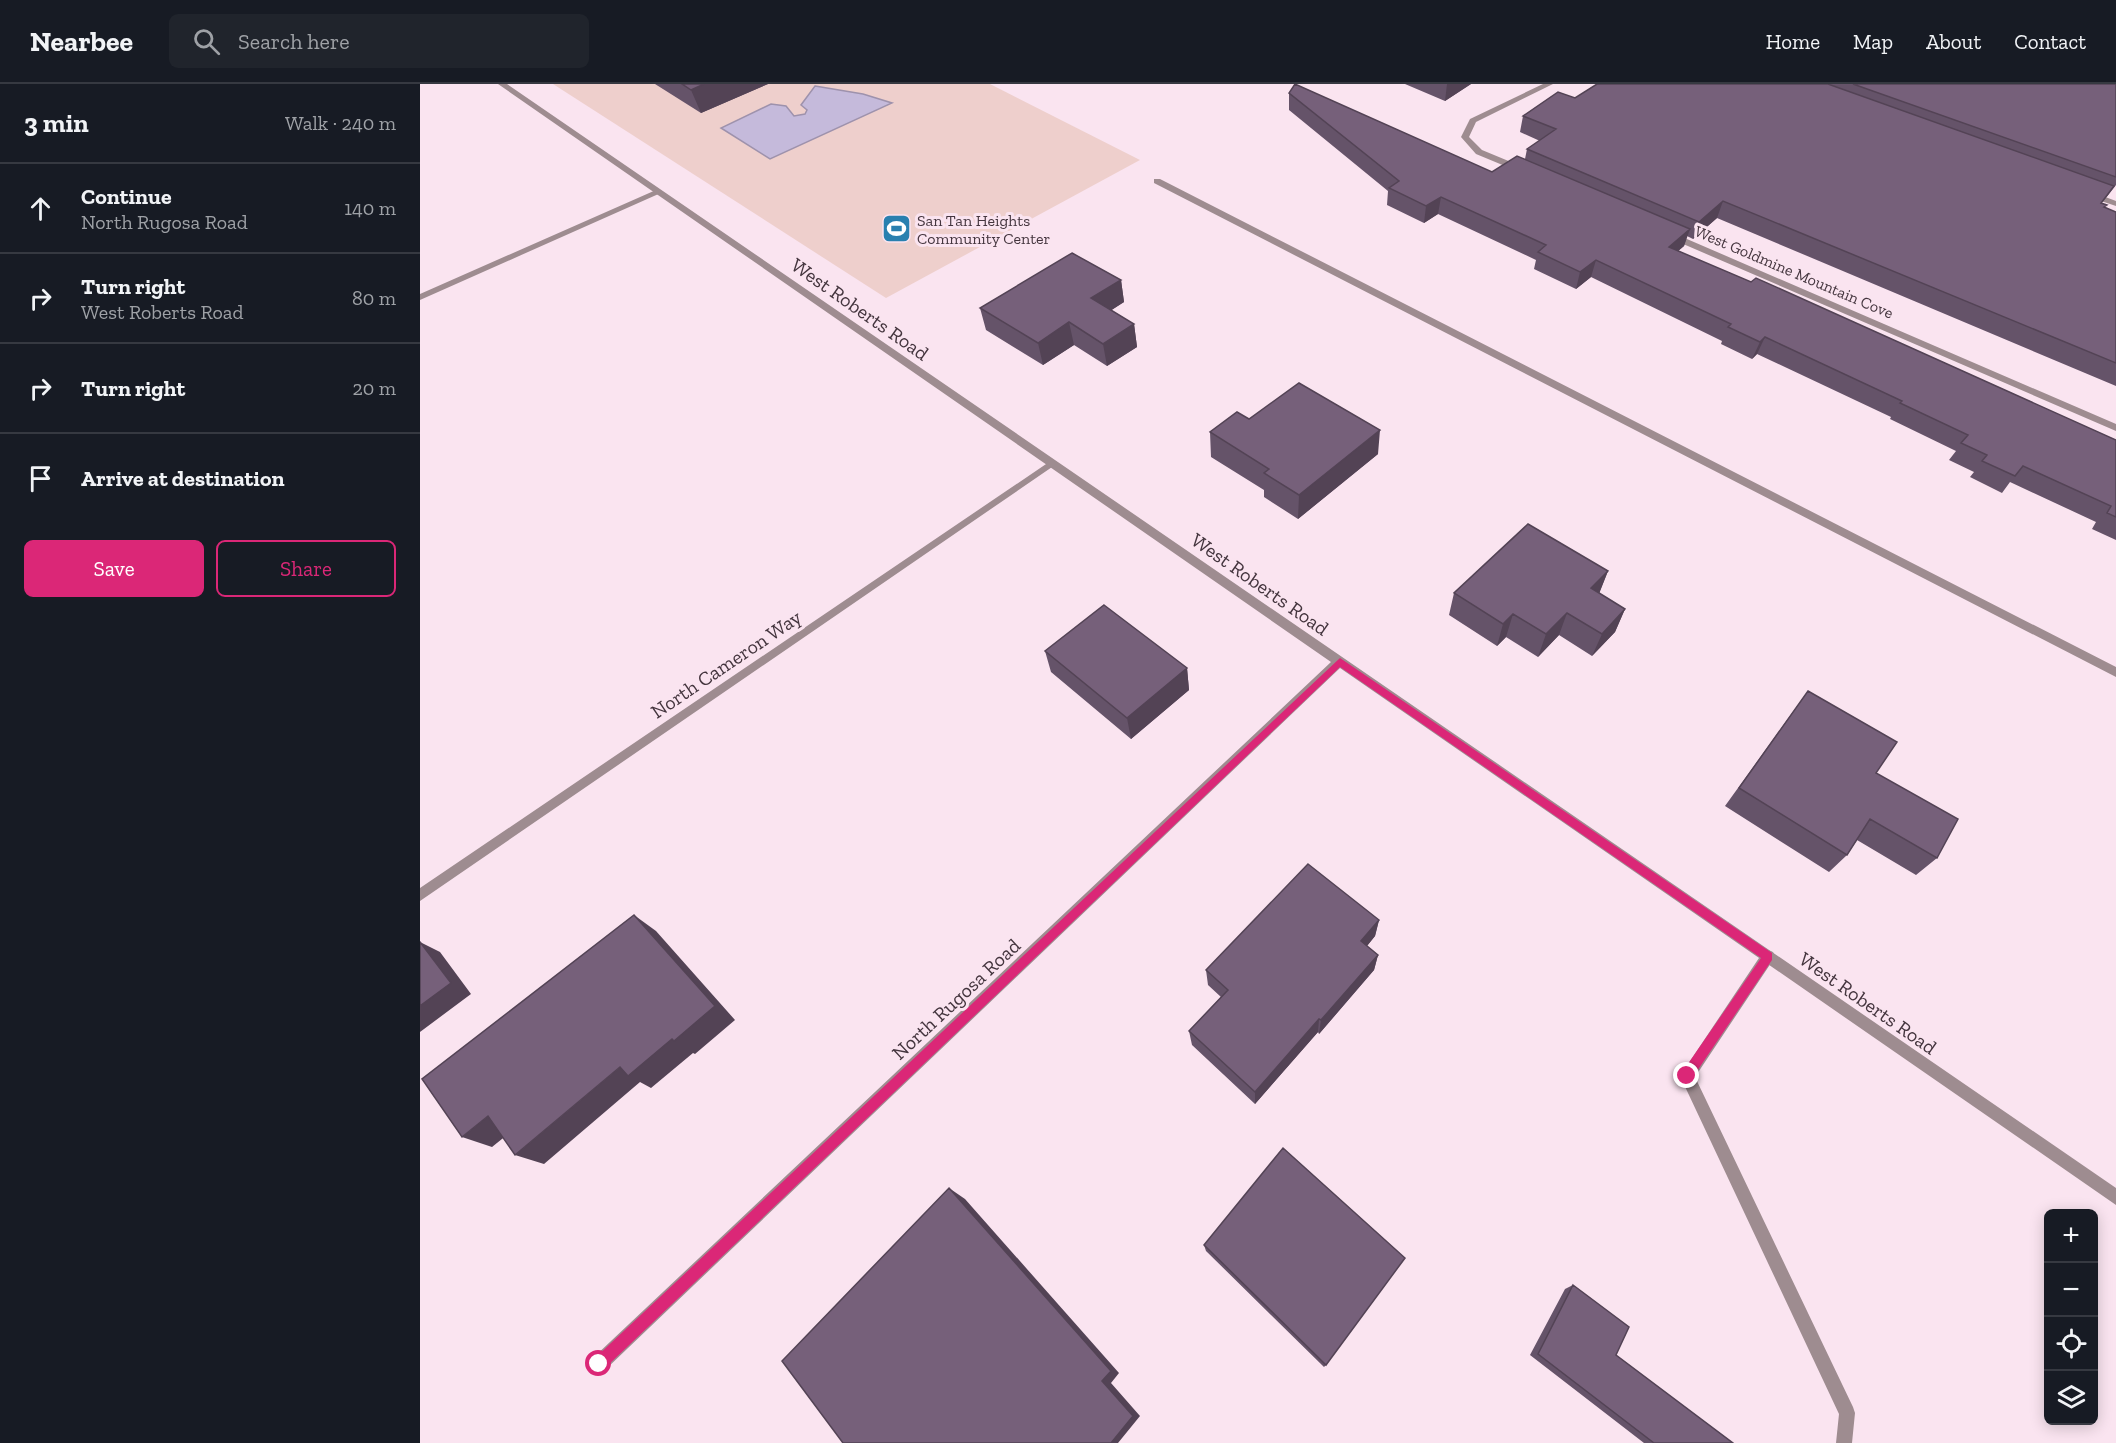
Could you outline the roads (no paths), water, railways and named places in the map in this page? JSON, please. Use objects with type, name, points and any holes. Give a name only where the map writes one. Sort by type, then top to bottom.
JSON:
[{"type":"street","name":"West Roberts Road","points":[[502,84],[2116,1197]]},
{"type":"street","points":[[1534,176],[1479,152],[1465,136],[1473,121],[1549,84]]},
{"type":"street","points":[[1157,181],[2116,672]]},
{"type":"street","points":[[420,297],[659,192]]},
{"type":"street","points":[[2083,192],[2116,204]]},
{"type":"street","name":"West Goldmine Mountain Cove","points":[[1665,233],[2116,428]]},
{"type":"street","name":"North Cameron Way","points":[[420,895],[1052,463]]},
{"type":"street","name":"North Rugosa Road","points":[[599,1364],[1340,661]]},
{"type":"street","points":[[1768,956],[1687,1076],[1847,1413],[1844,1443]]},
{"type":"place","name":"San Tan Heights Community Center","points":[[896,229]]}]
